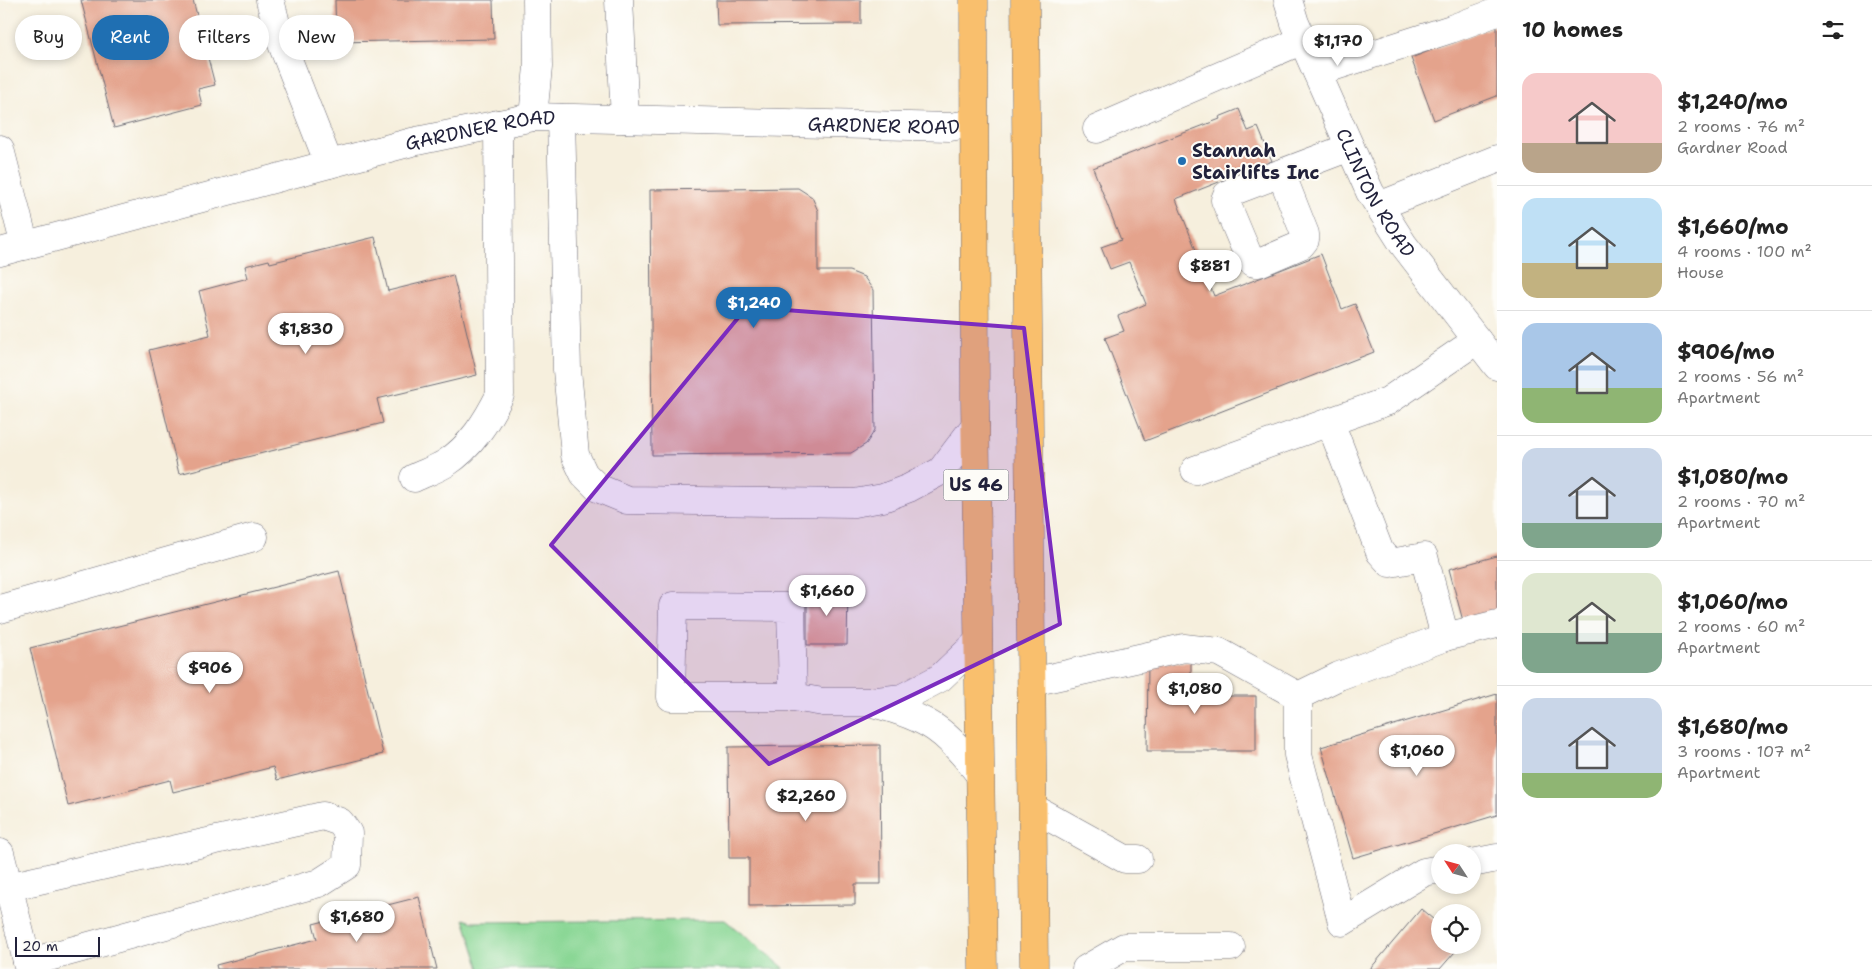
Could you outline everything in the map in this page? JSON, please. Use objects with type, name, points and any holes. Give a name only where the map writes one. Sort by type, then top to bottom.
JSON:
[{"type":"highway","name":"US 46","points":[[974,0],[975,426],[983,969]]},
{"type":"highway","name":"US 46","points":[[1025,4],[1034,969]]},
{"type":"street","points":[[270,0],[280,39],[329,164]]},
{"type":"street","points":[[533,117],[538,67],[537,0]]},
{"type":"street","points":[[620,0],[625,119]]},
{"type":"street","name":"CLINTON ROAD","points":[[1288,0],[1303,40],[1370,192],[1403,244],[1497,366]]},
{"type":"street","points":[[1317,72],[1452,29],[1497,12]]},
{"type":"street","points":[[1097,129],[1303,40]]},
{"type":"street","name":"GARDNER ROAD","points":[[12,249],[412,142],[533,117],[950,127],[974,124]]},
{"type":"street","points":[[562,118],[568,370],[575,455],[584,474],[598,488],[627,500],[854,502],[883,498],[909,488],[940,471],[975,426]]},
{"type":"street","points":[[414,478],[446,463],[468,444],[488,418],[500,395],[498,124]]},
{"type":"street","points":[[1281,173],[1350,147]]},
{"type":"street","points":[[0,149],[12,249]]},
{"type":"street","points":[[1379,206],[1497,159]]},
{"type":"street","points":[[1195,470],[1388,401],[1476,340]]},
{"type":"street","points":[[1330,422],[1380,552],[1390,563],[1424,557],[1445,637]]},
{"type":"street","points":[[0,609],[254,537]]},
{"type":"street","points":[[792,697],[791,607],[674,606],[672,697],[792,697],[823,702],[869,702],[902,698],[940,678],[978,642]]},
{"type":"street","points":[[1298,696],[1340,676],[1445,637],[1497,624]]},
{"type":"street","points":[[1032,682],[1184,648],[1219,652],[1298,696]]},
{"type":"street","points":[[1298,696],[1298,755],[1342,922],[1424,872],[1431,871]]},
{"type":"street","points":[[869,702],[918,717],[939,730],[962,751],[980,775]]},
{"type":"street","points":[[1033,808],[1125,859],[1138,859]]},
{"type":"street","points":[[323,816],[340,822],[348,833],[347,864],[319,884],[28,966],[3,868],[97,867],[323,816]]},
{"type":"street","points":[[1481,861],[1497,858]]},
{"type":"street","points":[[1086,969],[1124,947],[1231,947]]},
{"type":"highlighted area","points":[[747,307],[1024,328],[1060,624],[769,764],[551,545]]},
{"type":"green space","points":[[464,919],[473,922],[725,920],[784,969],[480,969]]},
{"type":"building","points":[[81,0],[193,0],[197,15],[179,15],[179,60],[209,60],[215,85],[198,89],[202,105],[114,128],[96,60],[169,60],[169,15],[92,15],[92,43]]},
{"type":"building","points":[[335,0],[493,0],[494,39],[354,42],[354,15],[335,15]]},
{"type":"building","points":[[716,0],[861,0],[861,24],[717,25]]},
{"type":"building","points":[[1497,25],[1497,96],[1434,120],[1411,58]]},
{"type":"building","points":[[1239,109],[1248,131],[1258,127],[1272,161],[1176,199],[1214,296],[1321,254],[1342,309],[1355,304],[1374,352],[1145,441],[1105,338],[1124,331],[1118,316],[1146,304],[1129,262],[1110,269],[1101,247],[1121,240],[1093,168],[1220,119],[1219,117]]},
{"type":"building","points":[[798,188],[812,197],[818,211],[818,271],[849,271],[864,277],[873,290],[875,430],[866,444],[851,453],[652,455],[650,190]]},
{"type":"building","points":[[375,237],[388,291],[453,275],[477,375],[377,399],[383,423],[179,474],[149,350],[210,335],[199,291],[248,278],[245,266],[269,260],[270,263]]},
{"type":"building","points":[[1497,556],[1497,612],[1463,621],[1449,569]]},
{"type":"building","points":[[339,571],[383,754],[277,780],[273,767],[173,792],[170,780],[68,806],[30,648]]},
{"type":"building","points":[[807,590],[848,590],[847,645],[807,645]]},
{"type":"building","points":[[1148,662],[1191,662],[1191,696],[1256,696],[1256,751],[1147,751]]},
{"type":"building","points":[[1497,694],[1497,815],[1353,858],[1321,747]]},
{"type":"building","points":[[880,745],[881,884],[855,884],[855,905],[749,906],[749,858],[729,858],[728,747]]},
{"type":"building","points":[[419,897],[437,969],[217,969],[216,965],[317,939],[313,924]]},
{"type":"building","points":[[1421,909],[1431,917],[1431,954],[1453,954],[1440,969],[1370,969]]},
{"type":"place","name":"Stannah Stairlifts Inc","points":[[1182,161]]}]
